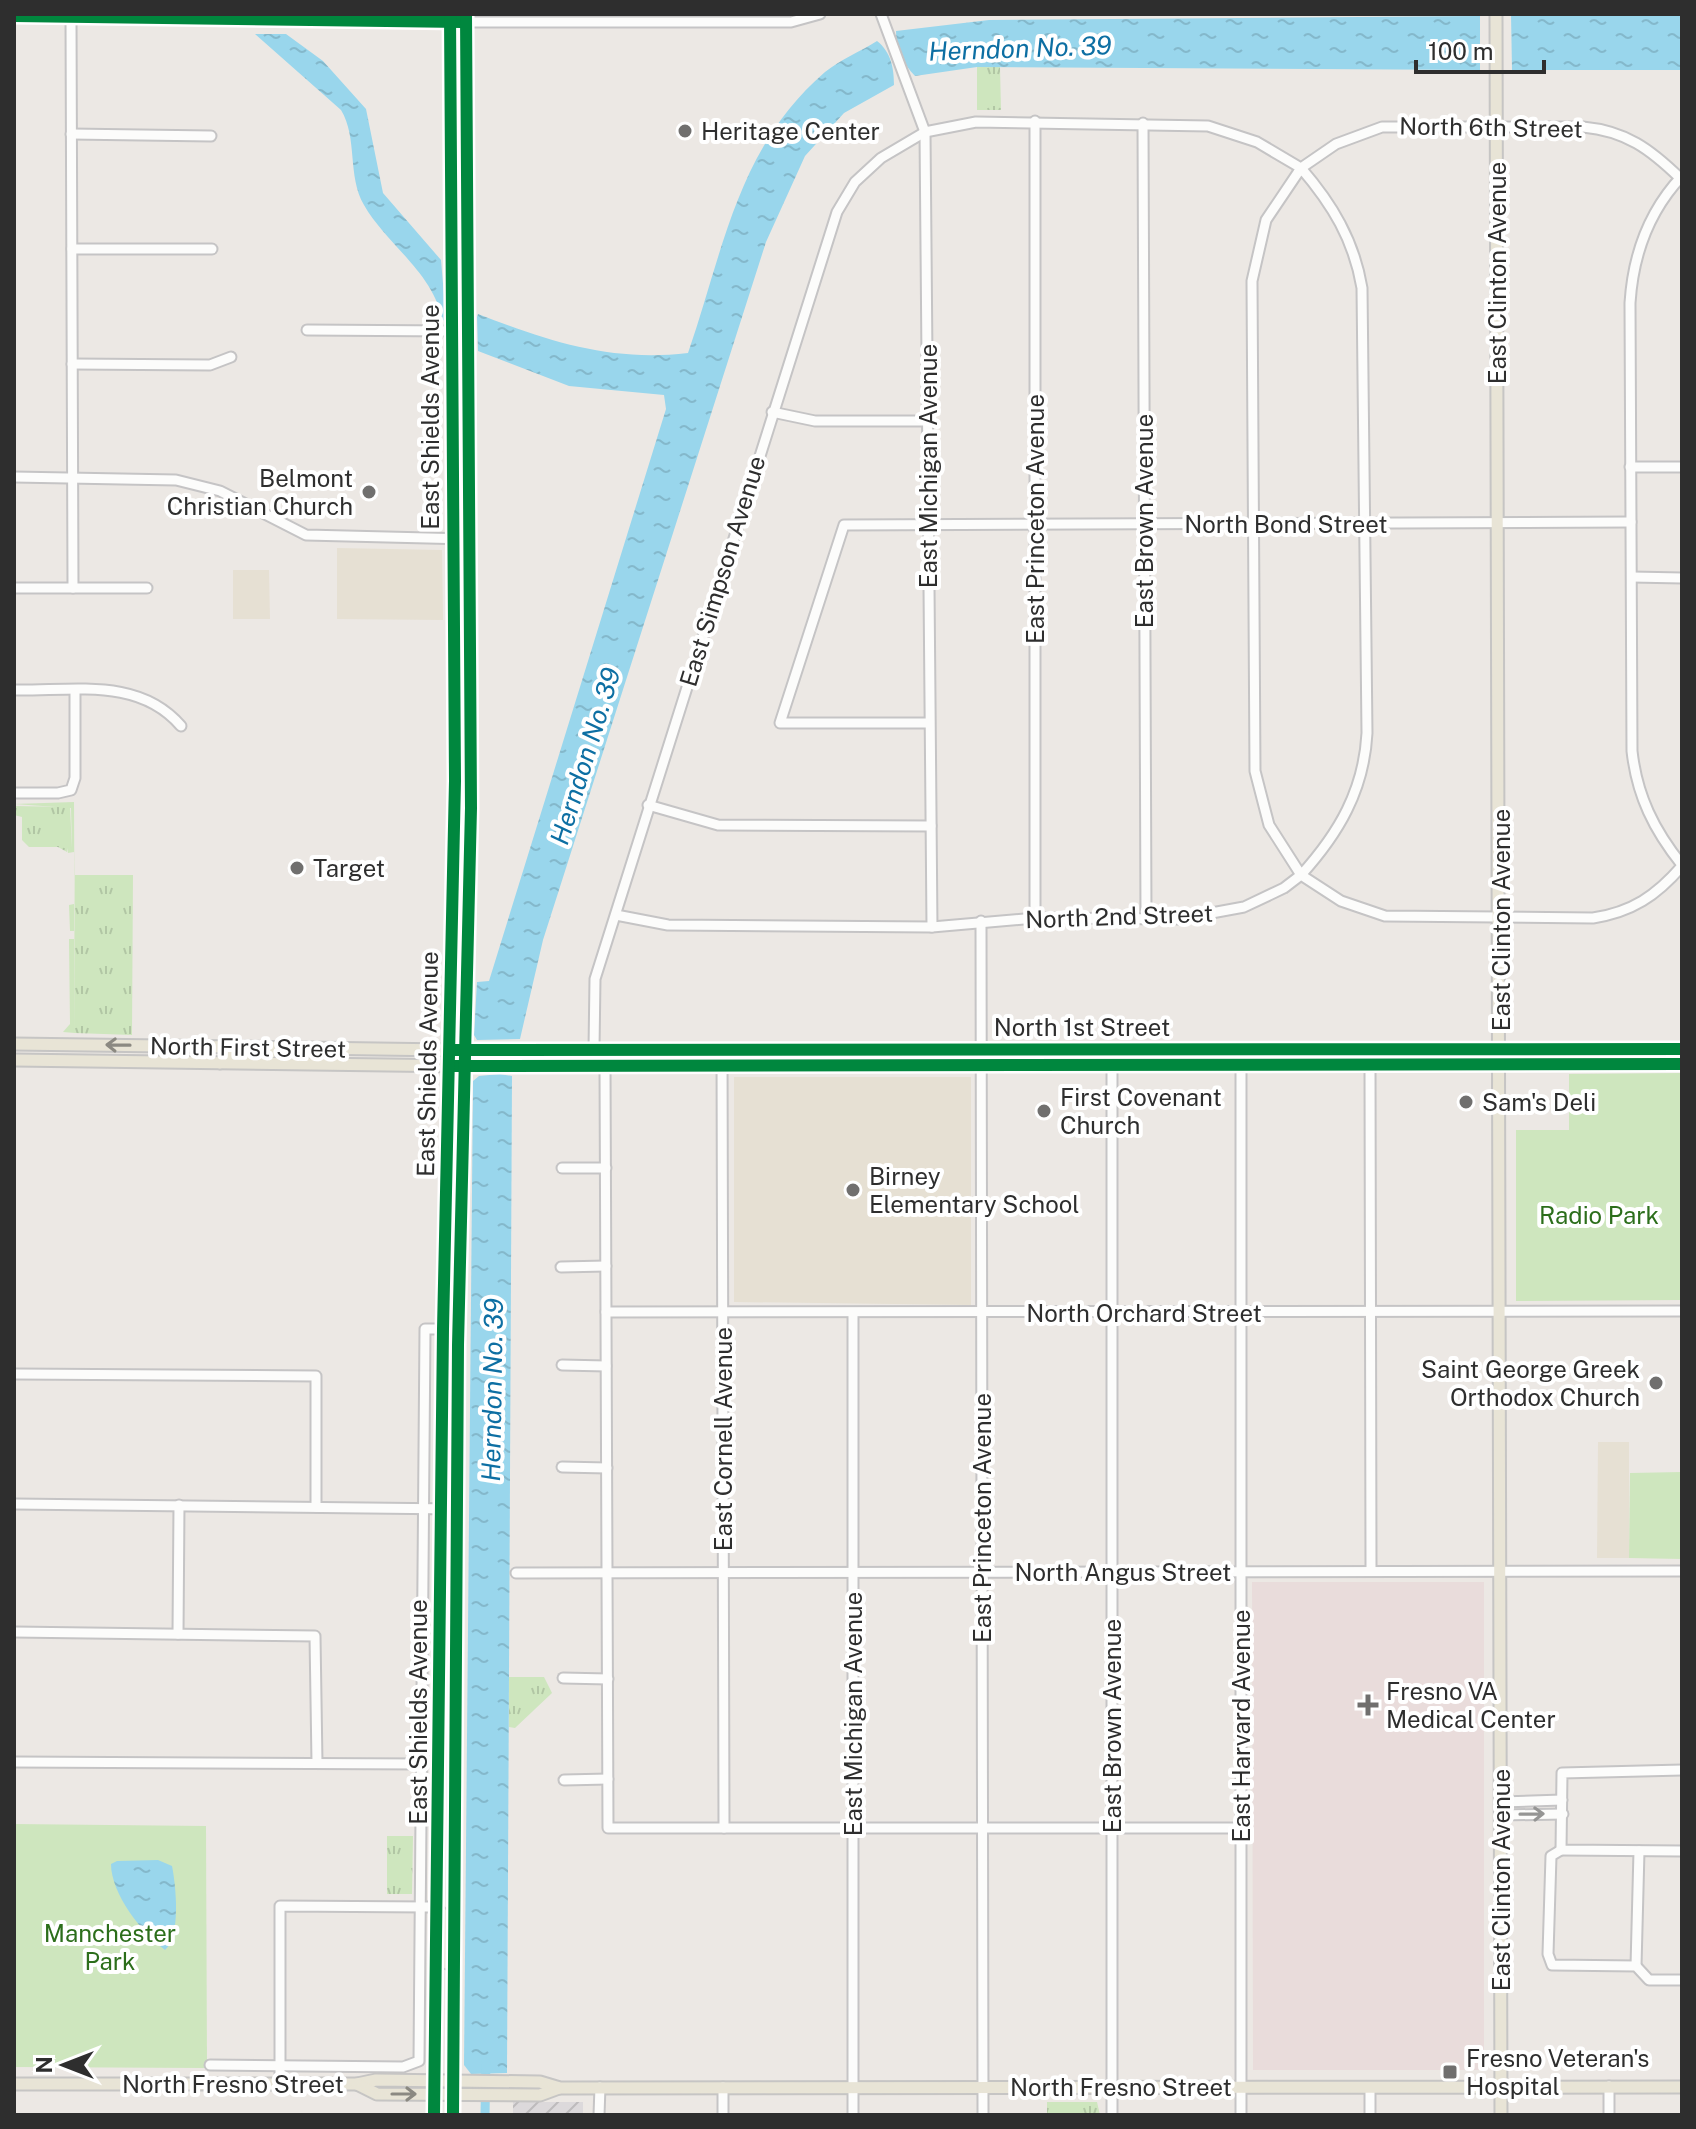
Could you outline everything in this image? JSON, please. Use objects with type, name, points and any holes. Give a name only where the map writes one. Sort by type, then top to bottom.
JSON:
[{"type":"main road","name":"East Clinton Avenue","points":[[1496,14],[1501,918],[1501,2115]]},
{"type":"main road","name":"East Shields Avenue","points":[[434,2115],[443,1329],[449,1178],[448,1050],[454,847],[450,18]]},
{"type":"main road","name":"East Shields Avenue","points":[[453,2115],[457,1509],[471,808],[466,18]]},
{"type":"main road","points":[[452,221],[460,242],[460,295],[468,303]]},
{"type":"main road","points":[[452,331],[460,343],[461,367],[468,374]]},
{"type":"main road","name":"North First Street","points":[[14,1044],[482,1050]]},
{"type":"main road","points":[[220,1063],[229,1055],[267,1055],[277,1048]]},
{"type":"main road","points":[[1349,1048],[1370,1063]]},
{"type":"main road","name":"North 1st Street","points":[[482,1050],[1682,1049]]},
{"type":"main road","points":[[605,1065],[614,1057],[691,1050]]},
{"type":"main road","name":"North First Street","points":[[14,1060],[482,1066]]},
{"type":"main road","name":"North 1st Street","points":[[482,1066],[1682,1064]]},
{"type":"main road","points":[[435,1907],[445,1913],[446,1962],[454,1995]]},
{"type":"main road","name":"North Fresno Street","points":[[14,2084],[357,2084],[376,2080],[434,2080],[540,2082],[560,2088]]},
{"type":"main road","name":"North Fresno Street","points":[[357,2084],[377,2094],[453,2095],[540,2095],[560,2088],[600,2087],[1682,2087]]},
{"type":"street","points":[[14,16],[791,22],[820,14]]},
{"type":"street","name":"East Michigan Avenue","points":[[881,14],[925,132],[932,927]]},
{"type":"street","points":[[71,17],[73,588]]},
{"type":"street","points":[[925,132],[976,122],[1035,121],[1143,123],[1223,129],[1275,150],[1301,168],[1274,203],[1254,260],[1255,771],[1269,825],[1301,875],[1341,901],[1385,916],[1593,918],[1622,912],[1648,900],[1682,866],[1649,818],[1635,775],[1632,751],[1630,467],[1630,303],[1633,271],[1646,230],[1681,177]]},
{"type":"street","name":"East Princeton Avenue","points":[[1035,121],[1035,918]]},
{"type":"street","name":"East Brown Avenue","points":[[1143,123],[1146,919]]},
{"type":"street","name":"North 6th Street","points":[[1301,168],[1336,144],[1382,127],[1583,127],[1621,134],[1647,148],[1681,177]]},
{"type":"street","name":"East Simpson Avenue","points":[[594,1049],[595,979],[837,212],[855,182],[881,158],[925,132]]},
{"type":"street","points":[[71,134],[211,136]]},
{"type":"street","name":"North 2nd Street","points":[[616,915],[668,925],[932,927],[1035,918],[1146,919],[1222,914],[1267,897],[1301,875],[1335,834],[1353,800],[1363,769],[1367,733],[1364,310],[1359,270],[1331,204],[1301,168]]},
{"type":"street","points":[[72,249],[212,249]]},
{"type":"street","points":[[307,330],[452,331]]},
{"type":"street","points":[[72,364],[210,365],[231,357]]},
{"type":"street","points":[[772,412],[815,421],[928,421]]},
{"type":"street","points":[[1630,467],[1682,467]]},
{"type":"street","points":[[14,477],[155,479],[206,486],[306,535],[468,539]]},
{"type":"street","name":"North Bond Street","points":[[929,723],[780,723],[844,525],[1631,522]]},
{"type":"street","points":[[1632,577],[1682,578]]},
{"type":"street","points":[[14,588],[147,588]]},
{"type":"street","points":[[14,690],[136,693],[168,711],[181,726]]},
{"type":"street","points":[[14,793],[71,790],[75,778],[75,691]]},
{"type":"street","points":[[648,805],[718,825],[931,826]]},
{"type":"street","name":"East Princeton Avenue","points":[[981,921],[983,2115]]},
{"type":"street","name":"East Harvard Avenue","points":[[1241,1048],[1241,2115]]},
{"type":"street","name":"East Cornell Avenue","points":[[722,1049],[724,1828]]},
{"type":"street","name":"East Brown Avenue","points":[[1112,1049],[1112,2115]]},
{"type":"street","points":[[1370,1063],[1371,1571]]},
{"type":"street","points":[[605,1065],[608,1828],[1241,1828]]},
{"type":"street","points":[[562,1168],[606,1168]]},
{"type":"street","points":[[561,1267],[606,1266]]},
{"type":"street","name":"North Orchard Street","points":[[606,1312],[1370,1314],[1682,1311]]},
{"type":"street","name":"East Michigan Avenue","points":[[853,1314],[853,2115]]},
{"type":"street","points":[[210,2065],[403,2067],[419,2061],[424,1764],[425,1329],[443,1329]]},
{"type":"street","points":[[562,1365],[606,1366]]},
{"type":"street","points":[[14,1374],[316,1376],[316,1507]]},
{"type":"street","points":[[562,1467],[607,1468]]},
{"type":"street","points":[[14,1504],[457,1509]]},
{"type":"street","points":[[178,1634],[179,1505]]},
{"type":"street","name":"North Angus Street","points":[[516,1573],[1682,1571]]},
{"type":"street","points":[[14,1632],[315,1636],[317,1763]]},
{"type":"street","points":[[563,1678],[608,1679]]},
{"type":"street","points":[[14,1762],[424,1764]]},
{"type":"street","points":[[1561,1850],[1562,1773],[1682,1770]]},
{"type":"street","points":[[564,1780],[608,1779]]},
{"type":"street","points":[[1501,1802],[1562,1800]]},
{"type":"street","points":[[1501,1815],[1563,1814]]},
{"type":"street","points":[[1636,1966],[1552,1965],[1548,1954],[1551,1856],[1561,1850],[1682,1851]]},
{"type":"street","points":[[1639,1851],[1636,1966],[1649,1980],[1682,1980]]},
{"type":"street","points":[[280,2083],[280,1906],[435,1907]]},
{"type":"street","points":[[1609,2086],[1609,2115]]},
{"type":"street","points":[[599,2115],[600,2087]]},
{"type":"street","points":[[723,2087],[723,2115]]},
{"type":"street","points":[[1370,2087],[1370,2115]]},
{"type":"shaded area","points":[[337,548],[442,550],[443,620],[337,619]]},
{"type":"shaded area","points":[[233,570],[269,570],[270,619],[233,619]]},
{"type":"shaded area","name":"Birney Elementary School","points":[[734,1077],[971,1077],[971,1305],[734,1302]]},
{"type":"shaded area","points":[[1598,1442],[1629,1442],[1629,1558],[1597,1558]]},
{"type":"shaded area","name":"Fresno VA Medical Center","points":[[1252,1582],[1484,1582],[1484,2070],[1253,2070]]},
{"type":"shaded area","points":[[513,2102],[583,2102],[583,2115],[513,2115]]},
{"type":"green space","points":[[977,67],[1000,67],[1001,110],[977,110]]},
{"type":"green space","points":[[74,802],[75,1033],[63,1032],[70,1024],[69,939],[74,939],[74,931],[70,931],[69,905],[74,904],[74,852],[68,853],[67,848],[72,847],[71,808],[14,804]]},
{"type":"green space","points":[[14,806],[70,807],[72,848],[67,848],[67,852],[58,847],[29,847],[22,840],[22,817],[14,815]]},
{"type":"green space","points":[[75,875],[133,875],[132,1035],[75,1033]]},
{"type":"green space","name":"Radio Park","points":[[1682,1073],[1682,1300],[1516,1301],[1516,1130],[1569,1130],[1569,1074]]},
{"type":"green space","points":[[1682,1472],[1682,1559],[1629,1558],[1630,1473]]},
{"type":"green space","points":[[509,1677],[544,1677],[552,1693],[515,1728],[509,1727]]},
{"type":"green space","name":"Manchester Park","points":[[14,1824],[206,1826],[207,2068],[14,2067]]},
{"type":"green space","points":[[387,1836],[413,1836],[412,1894],[387,1894]]},
{"type":"green space","points":[[1047,2102],[1097,2102],[1100,2115],[1047,2115]]},
{"type":"water","points":[[1511,14],[1682,14],[1682,70],[1512,70]]},
{"type":"water","points":[[1480,16],[1480,70],[977,67],[915,76],[901,55],[896,31],[989,20]]},
{"type":"water","points":[[255,34],[286,34],[323,61],[366,109],[383,193],[441,260],[446,319],[442,321],[438,304],[420,274],[364,205],[341,110]]},
{"type":"water","points":[[877,41],[891,61],[894,85],[844,113],[805,156],[766,242],[543,940],[520,1039],[477,1040],[474,1035],[477,982],[489,981],[666,409],[664,395],[569,386],[478,351],[478,314],[556,341],[607,352],[633,355],[688,353],[737,202],[752,167],[772,133],[795,102],[825,72]]},
{"type":"water","points":[[479,1076],[512,1076],[507,2073],[471,2074],[464,2065],[473,1081]]},
{"type":"water","points":[[158,1860],[172,1866],[175,1886],[175,1923],[165,1950],[129,1912],[116,1888],[111,1864],[117,1861]]},
{"type":"waterway","name":"Herndon No. 39","points":[[485,2115],[486,2062]]},
{"type":"cycle path","points":[[434,2115],[443,1329],[455,781],[450,14]]},
{"type":"cycle path","points":[[453,2115],[458,1345],[471,808],[466,14]]},
{"type":"cycle path","points":[[14,16],[462,22]]},
{"type":"cycle path","points":[[452,1050],[1682,1049]]},
{"type":"cycle path","points":[[452,1066],[1682,1064]]},
{"type":"place","name":"Heritage Center","points":[[685,131]]},
{"type":"place","name":"Belmont Christian Church","points":[[369,492]]},
{"type":"place","name":"Target","points":[[297,868]]},
{"type":"place","name":"Sam's Deli","points":[[1466,1102]]},
{"type":"place","name":"First Covenant Church","points":[[1044,1111]]},
{"type":"place","name":"Birney Elementary School","points":[[853,1190]]},
{"type":"place","name":"Saint George Greek Orthodox Church","points":[[1656,1383]]},
{"type":"place","name":"Fresno VA Medical Center","points":[[1368,1705]]},
{"type":"place","name":"Fresno Veteran's Hospital","points":[[1450,2072]]}]
